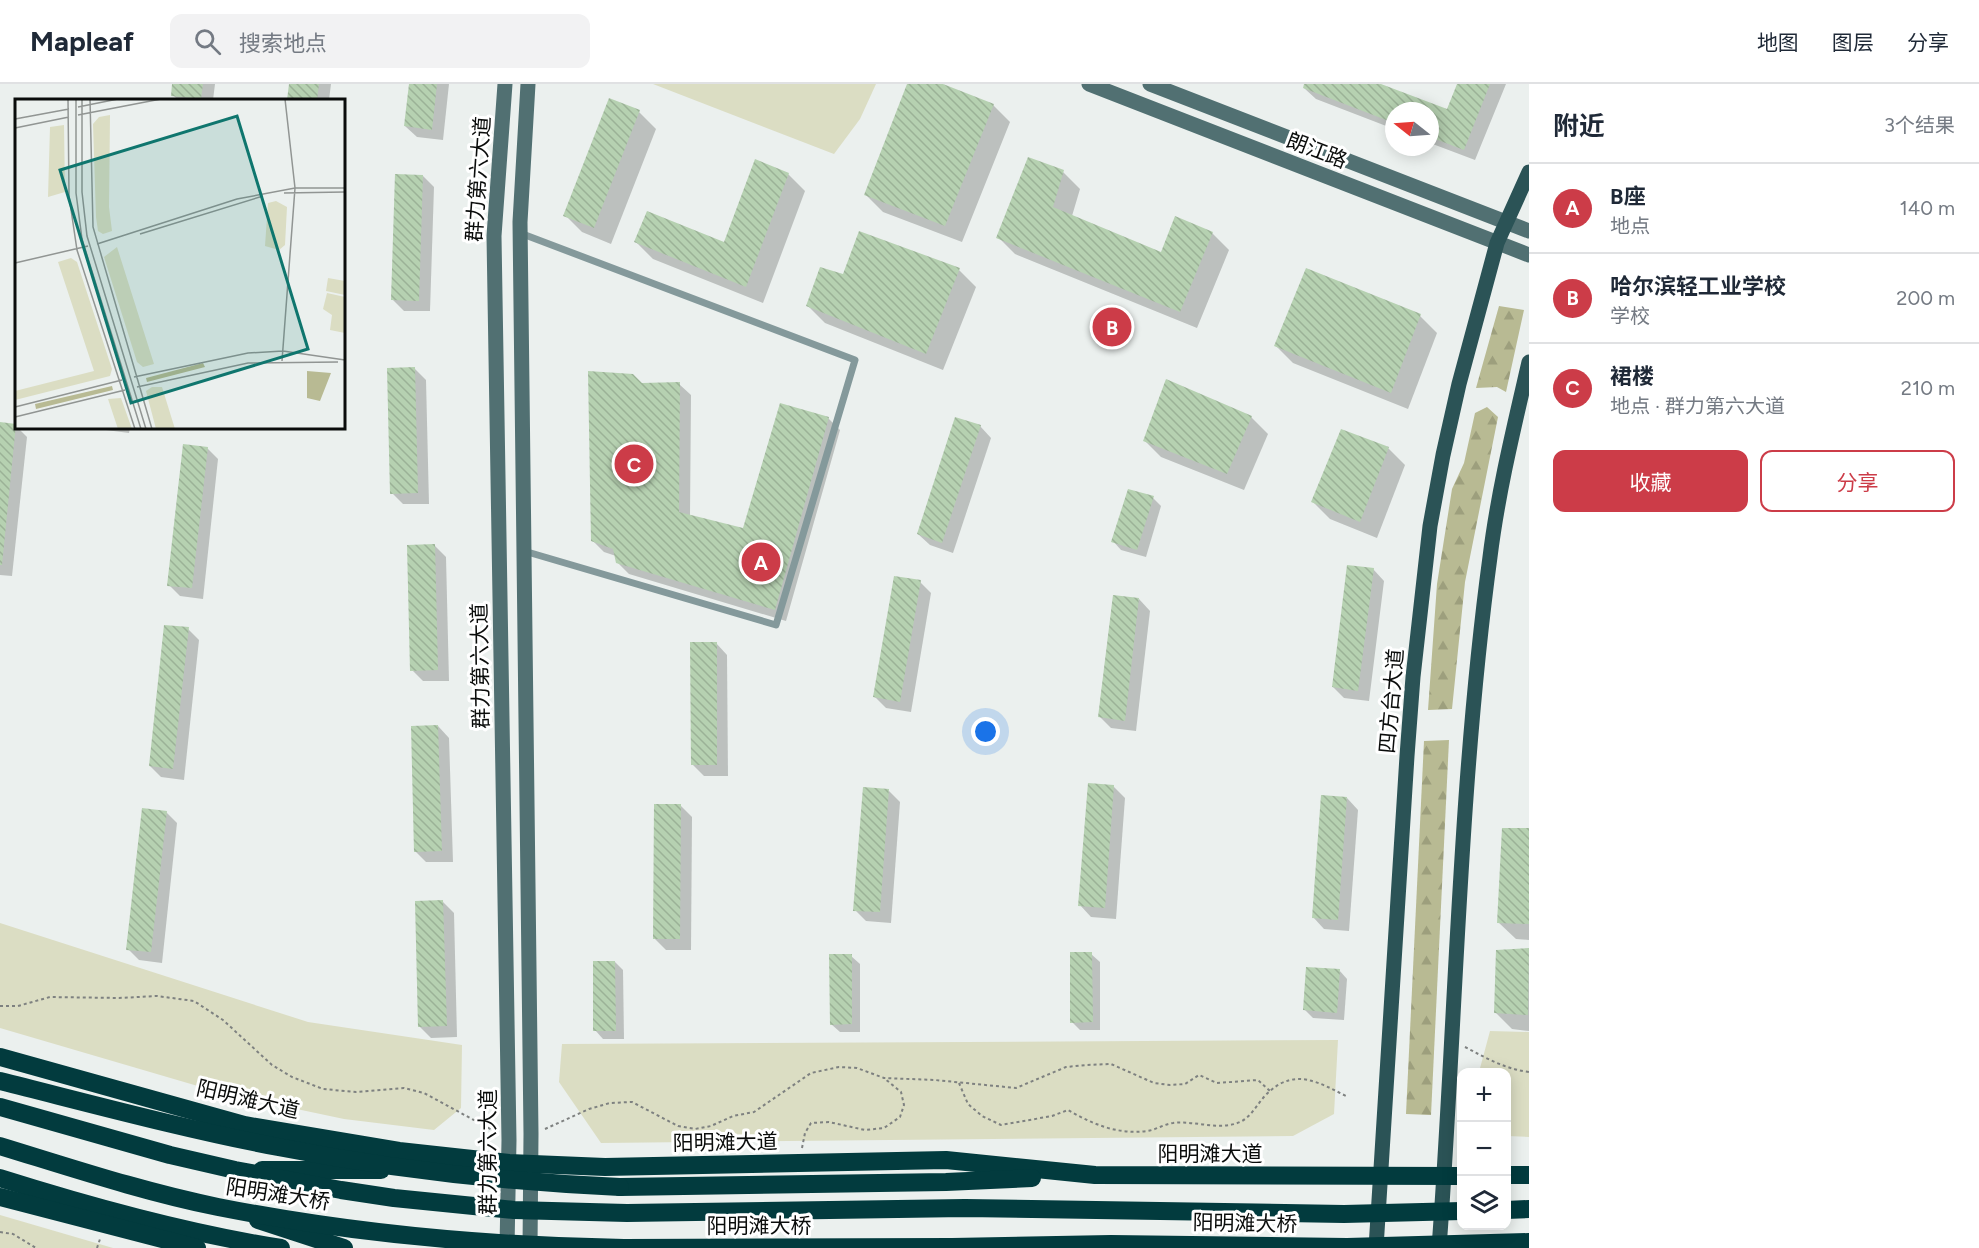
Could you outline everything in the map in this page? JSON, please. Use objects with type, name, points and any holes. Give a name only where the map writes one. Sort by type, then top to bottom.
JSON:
[{"type":"highway","name":"阳明滩大道","points":[[0,1058],[244,1125],[399,1151],[509,1163],[605,1167],[946,1160],[1095,1175],[1453,1177]]},
{"type":"highway","points":[[0,1081],[234,1138],[413,1170],[576,1185],[620,1187],[946,1182],[1095,1175]]},
{"type":"highway","name":"阳明滩大桥","points":[[0,1107],[170,1155],[236,1170],[394,1198],[514,1210],[627,1214],[965,1208],[1344,1214],[1457,1211]]},
{"type":"highway","name":"阳明滩大桥","points":[[0,1146],[131,1185],[219,1207],[331,1225],[451,1239],[585,1247],[952,1247],[1111,1244],[1347,1247],[1529,1242]]},
{"type":"highway","points":[[236,1170],[413,1170]]},
{"type":"highway","points":[[1511,1176],[1529,1175]]},
{"type":"highway","points":[[0,1178],[181,1228],[281,1248]]},
{"type":"highway","points":[[0,1197],[196,1248]]},
{"type":"highway","points":[[219,1207],[344,1248]]},
{"type":"highway","points":[[1511,1210],[1529,1209]]},
{"type":"main road","name":"群力第六大道","points":[[505,84],[494,236],[509,1140],[507,1248]]},
{"type":"main road","name":"群力第六大道","points":[[528,84],[520,233],[531,1134],[530,1248]]},
{"type":"main road","name":"朗江路","points":[[1089,84],[1529,255]]},
{"type":"main road","name":"朗江路","points":[[1150,84],[1529,231]]},
{"type":"main road","name":"四方台大道","points":[[1376,1248],[1411,700],[1430,526],[1459,384],[1497,243],[1529,172]]},
{"type":"main road","points":[[1439,1248],[1453,1177],[1452,1040],[1466,788],[1477,662],[1492,544],[1505,470],[1529,362]]},
{"type":"lane","points":[[520,233],[855,360],[777,625],[524,551]]},
{"type":"path","points":[[0,1006],[18,1006],[50,997],[157,996],[194,1001],[223,1020],[272,1065],[292,1077],[323,1089],[356,1092],[404,1088],[424,1093],[509,1140]]},
{"type":"path","points":[[1452,1040],[1499,1065],[1529,1072]]},
{"type":"path","points":[[884,1078],[925,1079],[1016,1088],[1066,1067],[1111,1064],[1154,1083],[1170,1085],[1185,1083],[1199,1075],[1217,1083],[1258,1080],[1270,1091]]},
{"type":"path","points":[[531,1134],[557,1125],[589,1109],[609,1103],[632,1102],[678,1126],[695,1129],[711,1126],[733,1116],[754,1112],[811,1073],[838,1067],[857,1068],[884,1078],[902,1092],[904,1105],[900,1117],[884,1128],[865,1130],[829,1122],[811,1123],[805,1133],[800,1163]]},
{"type":"path","points":[[959,1083],[968,1104],[982,1116],[1001,1125],[1052,1116],[1068,1110],[1087,1121],[1111,1130],[1147,1131],[1173,1123],[1223,1125],[1241,1121],[1254,1111],[1270,1091],[1288,1081],[1303,1078],[1321,1083],[1346,1096]]},
{"type":"path","points":[[0,1232],[13,1234],[36,1248]]},
{"type":"green space","points":[[653,84],[876,84],[860,119],[834,154]]},
{"type":"green space","points":[[1499,306],[1524,310],[1506,392],[1497,387],[1476,388]]},
{"type":"green space","points":[[1487,407],[1498,417],[1465,582],[1452,709],[1428,710],[1437,584],[1452,489],[1464,463],[1475,413]]},
{"type":"green space","points":[[1449,740],[1431,1115],[1406,1114],[1424,741]]},
{"type":"green space","points":[[0,923],[308,1022],[462,1045],[461,1108],[434,1130],[344,1119],[225,1094],[0,1028]]},
{"type":"green space","points":[[1490,1031],[1529,1032],[1529,1137],[1511,1136],[1511,1068],[1480,1068]]},
{"type":"green space","points":[[1338,1040],[1334,1114],[1293,1136],[601,1143],[559,1082],[562,1044]]},
{"type":"green space","points":[[0,1215],[113,1248],[0,1248]]},
{"type":"building","points":[[172,84],[203,84],[201,99],[171,96]]},
{"type":"building","points":[[289,84],[319,84],[317,99],[287,99]]},
{"type":"building","points":[[409,84],[437,84],[432,130],[404,126]]},
{"type":"building","points":[[907,84],[943,84],[994,104],[945,226],[864,195]]},
{"type":"building","points":[[1304,84],[1381,84],[1429,102],[1385,102],[1385,120],[1303,88]]},
{"type":"building","points":[[1457,84],[1490,84],[1464,150],[1439,140],[1439,106],[1447,109]]},
{"type":"building","points":[[609,98],[640,110],[594,228],[563,216]]},
{"type":"building","points":[[1028,157],[1064,170],[1053,207],[1161,252],[1175,216],[1213,232],[1180,312],[996,238]]},
{"type":"building","points":[[755,159],[789,173],[746,287],[634,242],[647,211],[724,242]]},
{"type":"building","points":[[395,174],[423,175],[419,301],[391,300]]},
{"type":"building","points":[[859,231],[960,268],[926,354],[806,306],[820,267],[843,274]]},
{"type":"building","points":[[1306,268],[1421,314],[1391,393],[1274,346]]},
{"type":"building","points":[[415,367],[418,493],[390,494],[387,368]]},
{"type":"building","points":[[588,371],[633,374],[642,383],[680,382],[679,512],[743,528],[780,403],[829,417],[775,610],[616,563],[613,549],[591,541]]},
{"type":"building","points":[[1166,379],[1252,416],[1227,474],[1143,441]]},
{"type":"building","points":[[955,417],[981,425],[942,543],[917,534]]},
{"type":"building","points":[[0,422],[15,424],[16,429],[2,565],[0,565]]},
{"type":"building","points":[[1341,429],[1389,447],[1360,522],[1311,502]]},
{"type":"building","points":[[183,444],[208,447],[192,588],[167,586]]},
{"type":"building","points":[[1128,489],[1154,496],[1137,550],[1111,542]]},
{"type":"building","points":[[435,544],[438,670],[410,671],[407,545]]},
{"type":"building","points":[[1347,565],[1374,568],[1358,691],[1332,687]]},
{"type":"building","points":[[894,576],[921,580],[900,702],[873,697]]},
{"type":"building","points":[[1113,595],[1139,598],[1125,721],[1098,717]]},
{"type":"building","points":[[164,625],[189,627],[173,769],[149,766]]},
{"type":"building","points":[[690,642],[717,642],[717,765],[691,765]]},
{"type":"building","points":[[438,725],[442,851],[414,852],[411,726]]},
{"type":"building","points":[[1088,783],[1114,785],[1105,908],[1078,906]]},
{"type":"building","points":[[863,787],[889,789],[880,912],[853,911]]},
{"type":"building","points":[[1321,795],[1347,797],[1338,920],[1312,918]]},
{"type":"building","points":[[654,804],[681,804],[680,939],[653,939]]},
{"type":"building","points":[[142,808],[167,811],[151,952],[126,950]]},
{"type":"building","points":[[1502,828],[1529,828],[1529,924],[1497,923]]},
{"type":"building","points":[[443,900],[447,1026],[418,1027],[415,901]]},
{"type":"building","points":[[1529,948],[1528,1015],[1494,1013],[1496,950]]},
{"type":"building","points":[[1070,952],[1092,952],[1093,1022],[1070,1023]]},
{"type":"building","points":[[829,954],[852,954],[852,1024],[830,1025]]},
{"type":"building","points":[[593,961],[615,961],[616,1031],[593,1031]]},
{"type":"building","points":[[1306,967],[1340,969],[1337,1013],[1303,1010]]},
{"type":"place","name":"哈尔滨轻工业学校","points":[[1112,327]]},
{"type":"place","name":"裙楼","points":[[634,464]]},
{"type":"place","name":"B座","points":[[761,562]]}]
